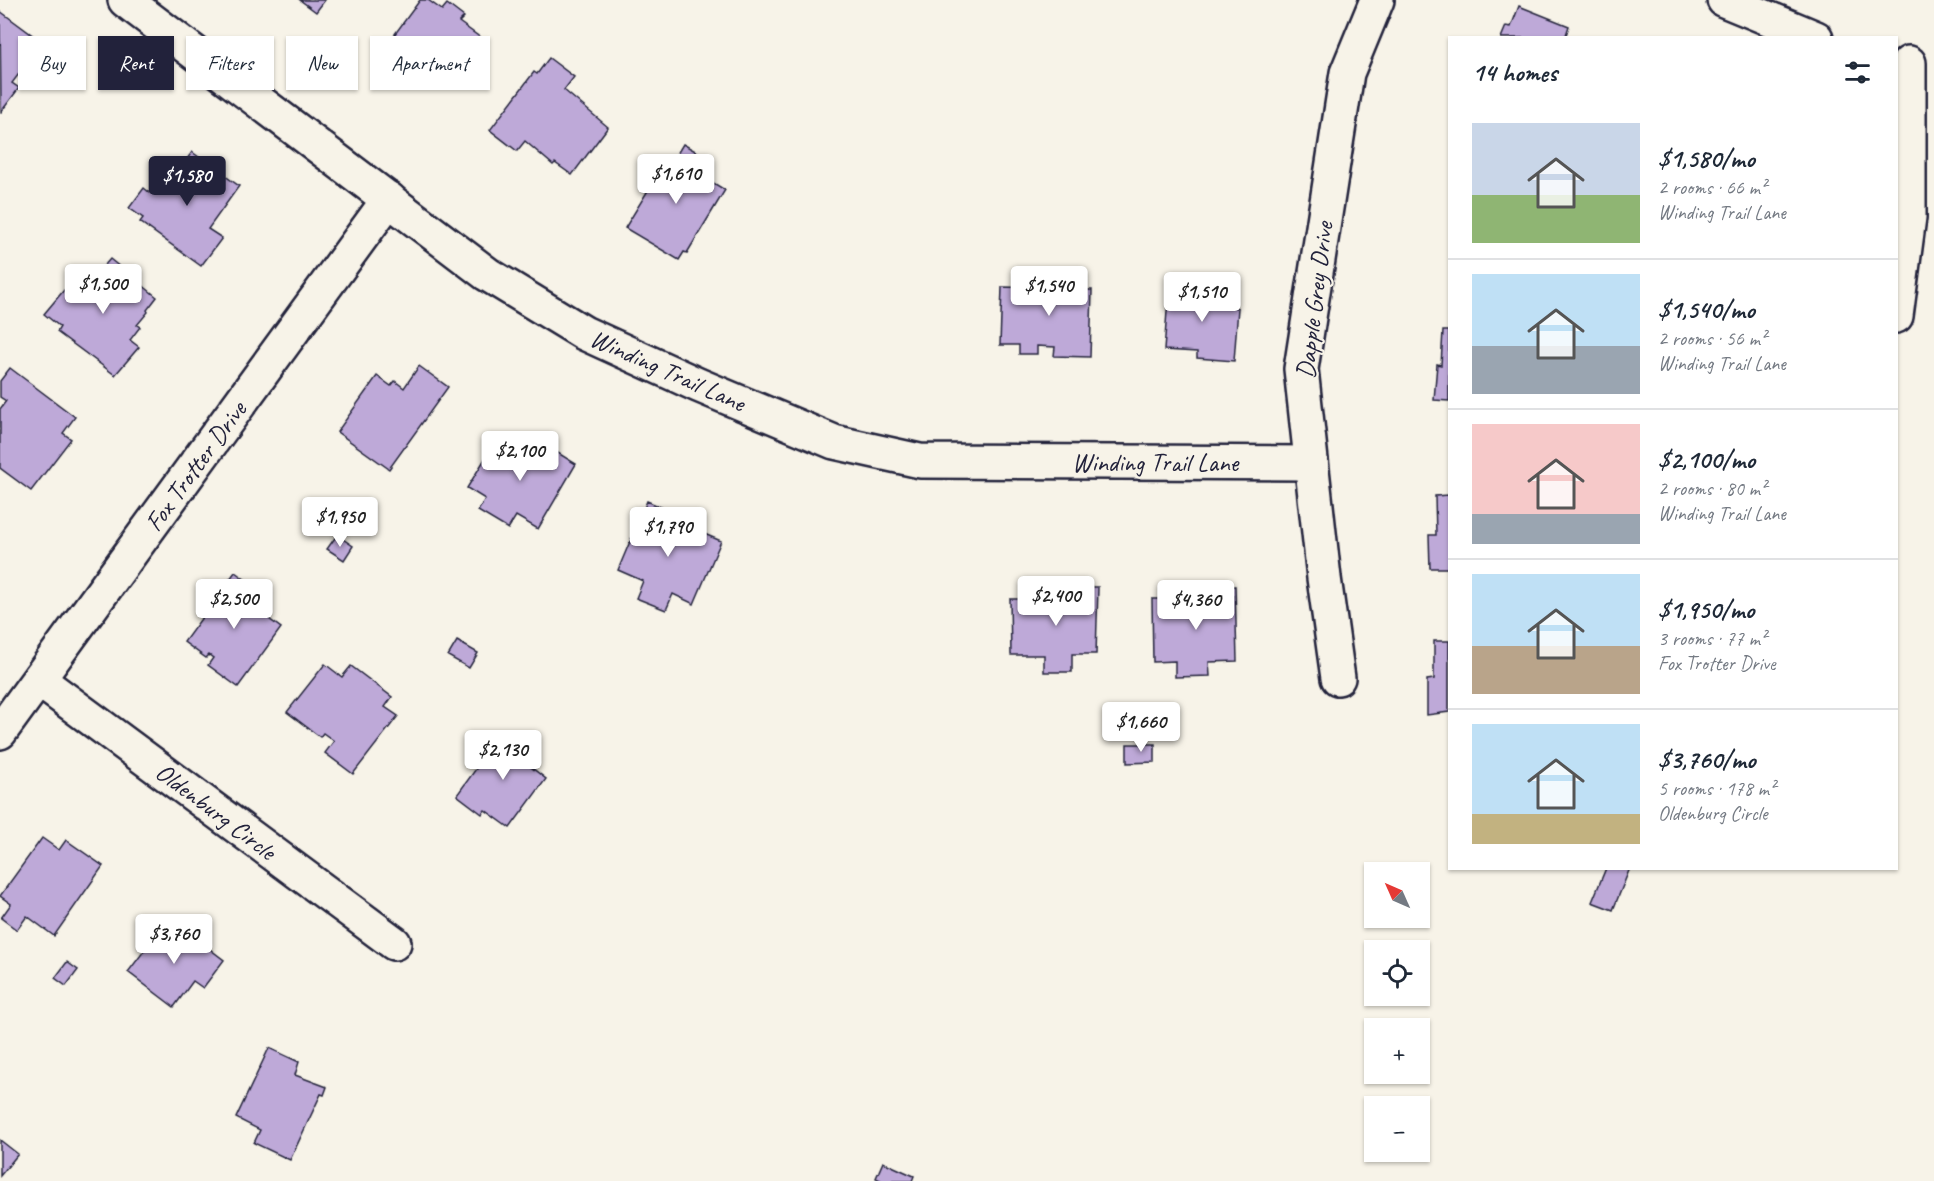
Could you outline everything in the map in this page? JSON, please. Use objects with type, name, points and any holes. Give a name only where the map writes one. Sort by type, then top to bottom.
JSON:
[{"type":"street","name":"Winding Trail Lane","points":[[125,0],[487,274],[584,333],[698,385],[834,442],[920,461],[1311,463]]},
{"type":"street","name":"Dapple Grey Drive","points":[[1338,678],[1301,369],[1347,73],[1377,0]]},
{"type":"street","points":[[1724,0],[1811,36]]},
{"type":"street","points":[[1898,301],[1909,217],[1913,62]]},
{"type":"street","name":"Fox Trotter Drive","points":[[0,732],[389,199]]},
{"type":"street","name":"Oldenburg Circle","points":[[39,680],[393,943]]},
{"type":"building","points":[[300,0],[325,0],[316,12]]},
{"type":"building","points":[[420,0],[428,0],[442,10],[447,4],[464,17],[459,22],[478,36],[393,36]]},
{"type":"building","points":[[1519,6],[1569,26],[1566,36],[1502,36],[1506,26],[1511,27]]},
{"type":"building","points":[[0,11],[34,36],[18,36],[18,75],[12,83],[18,89],[1,112]]},
{"type":"building","points":[[549,58],[574,77],[564,90],[608,127],[572,175],[555,163],[553,165],[525,141],[517,151],[490,130],[534,72],[537,74]]},
{"type":"building","points":[[683,144],[706,157],[697,173],[725,190],[687,253],[684,252],[679,260],[625,228],[669,156],[674,159]]},
{"type":"building","points":[[192,152],[239,186],[208,229],[222,238],[201,266],[140,222],[143,218],[129,208],[144,188],[150,193],[172,163],[180,169]]},
{"type":"building","points":[[110,259],[157,297],[137,325],[140,327],[130,340],[139,347],[115,375],[57,332],[60,327],[44,314],[64,290],[70,295],[91,270],[97,274]]},
{"type":"building","points":[[1054,273],[1083,273],[1083,290],[1092,290],[1090,357],[1054,356],[1055,347],[1037,346],[1037,354],[1019,354],[1019,345],[1000,345],[1002,287],[1054,288]]},
{"type":"building","points":[[1169,286],[1233,290],[1231,307],[1238,308],[1234,361],[1197,358],[1197,352],[1164,350]]},
{"type":"building","points":[[1443,331],[1448,331],[1448,401],[1434,400],[1437,364],[1441,365]]},
{"type":"building","points":[[419,366],[448,387],[389,469],[337,432],[377,376],[391,386],[395,381],[404,388]]},
{"type":"building","points":[[10,368],[75,417],[63,433],[71,439],[31,491],[0,468],[0,409],[6,401],[0,397],[0,381]]},
{"type":"building","points":[[499,436],[516,446],[520,439],[536,449],[532,456],[537,459],[545,445],[576,464],[538,529],[516,516],[508,529],[478,511],[485,499],[467,488]]},
{"type":"building","points":[[1448,495],[1448,568],[1430,568],[1429,535],[1436,535],[1435,496]]},
{"type":"building","points":[[647,501],[679,515],[675,525],[682,528],[683,525],[721,541],[694,604],[673,594],[666,610],[636,598],[643,581],[618,570]]},
{"type":"building","points":[[337,535],[353,546],[344,560],[327,549]]},
{"type":"building","points":[[235,572],[268,596],[257,610],[281,628],[238,687],[208,665],[213,658],[209,655],[206,658],[184,642]]},
{"type":"building","points":[[1235,586],[1237,661],[1209,662],[1210,676],[1175,677],[1175,661],[1153,662],[1152,599],[1168,599],[1168,602],[1203,601],[1202,587]]},
{"type":"building","points":[[1059,587],[1098,587],[1096,654],[1072,654],[1072,672],[1044,672],[1044,655],[1011,655],[1010,599],[1059,599]]},
{"type":"building","points":[[457,641],[478,653],[469,668],[448,656]]},
{"type":"building","points":[[1434,641],[1448,641],[1448,712],[1427,715],[1427,680],[1434,679]]},
{"type":"building","points":[[325,664],[342,677],[351,666],[392,697],[385,707],[398,716],[353,774],[325,753],[334,741],[323,733],[320,737],[287,712]]},
{"type":"building","points":[[510,730],[532,747],[522,760],[546,779],[510,828],[485,810],[482,814],[457,795],[497,740],[501,743]]},
{"type":"building","points":[[1127,744],[1155,744],[1155,762],[1127,763]]},
{"type":"building","points":[[42,838],[59,850],[66,840],[103,866],[54,936],[27,916],[17,930],[1,918],[11,904],[0,896]]},
{"type":"building","points":[[1605,870],[1629,870],[1613,910],[1592,902]]},
{"type":"building","points":[[166,922],[199,948],[203,944],[224,960],[203,988],[193,981],[174,1007],[128,972]]},
{"type":"building","points":[[67,962],[78,970],[66,986],[55,978]]},
{"type":"building","points":[[269,1048],[299,1062],[295,1075],[327,1087],[324,1095],[321,1094],[290,1160],[254,1143],[260,1130],[236,1118]]},
{"type":"building","points":[[0,1140],[18,1154],[0,1176]]},
{"type":"building","points":[[883,1162],[914,1176],[912,1181],[882,1181],[876,1178]]}]
